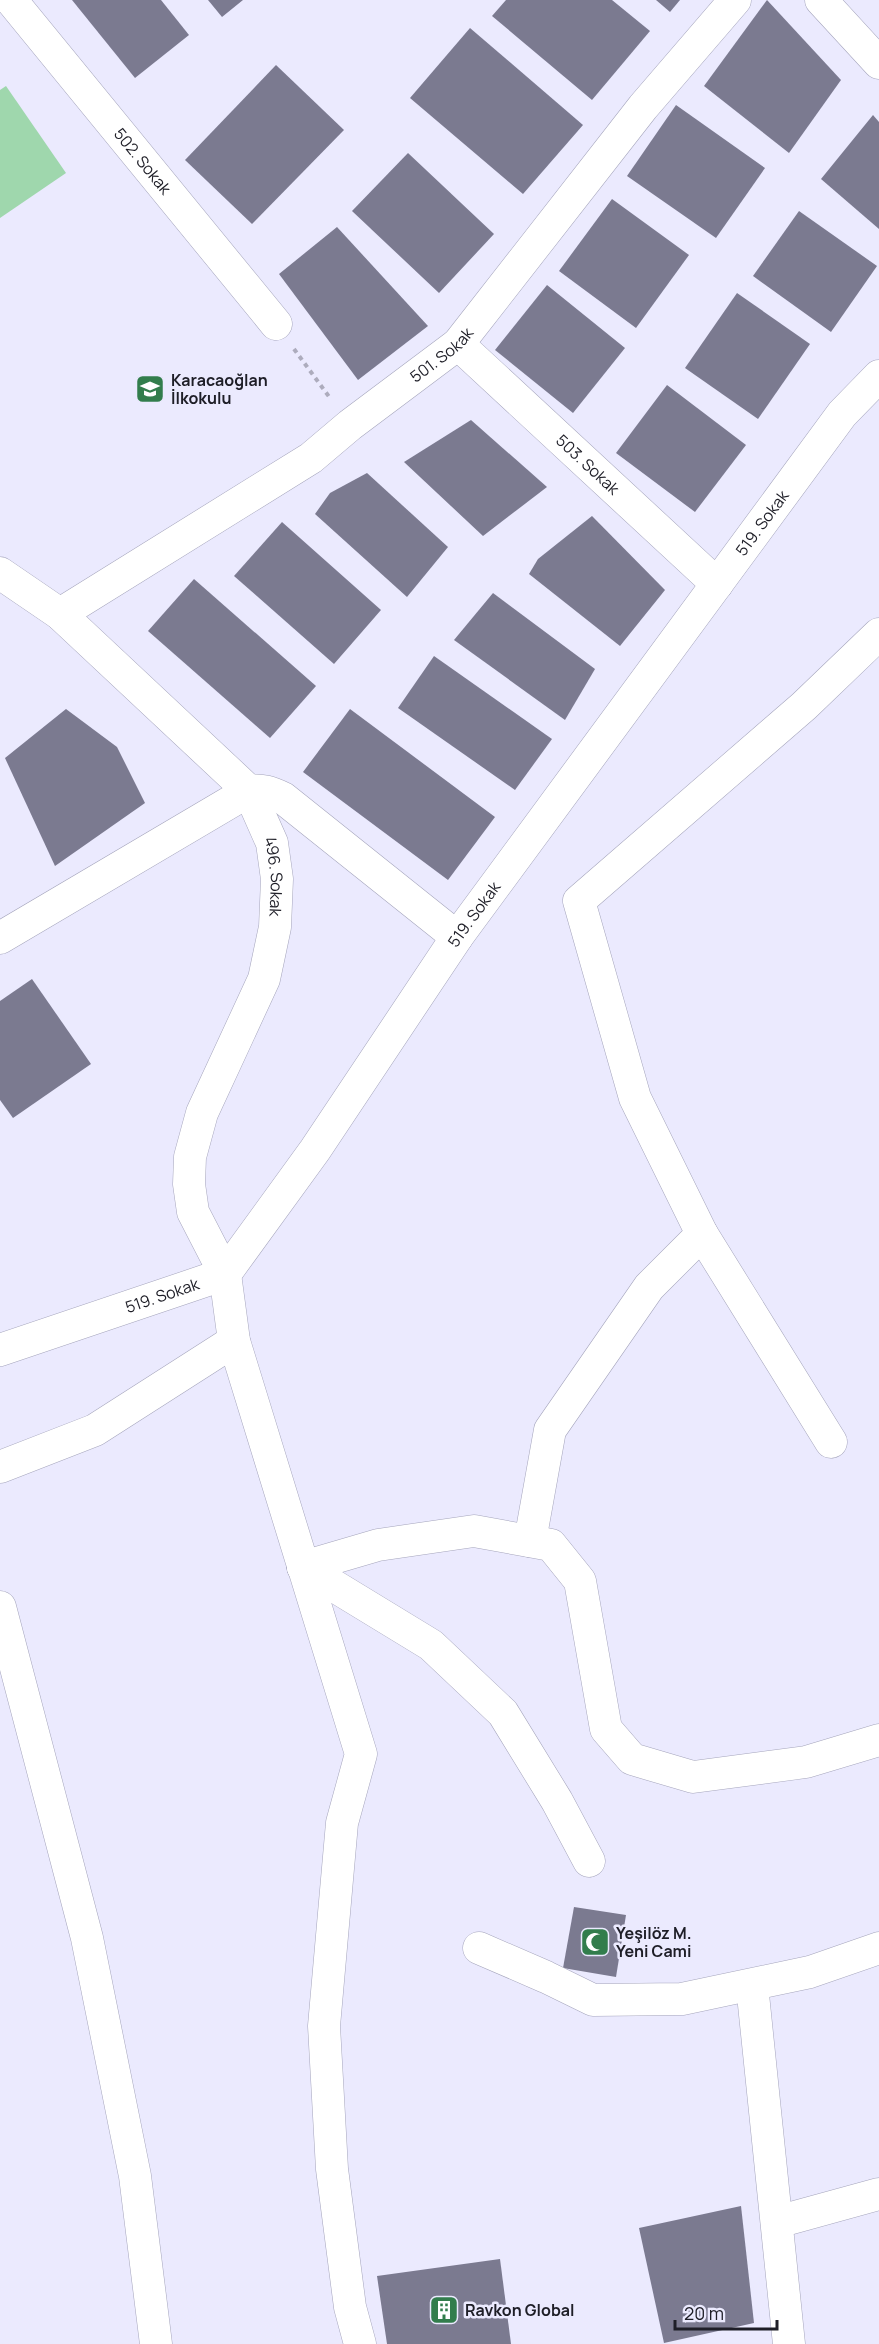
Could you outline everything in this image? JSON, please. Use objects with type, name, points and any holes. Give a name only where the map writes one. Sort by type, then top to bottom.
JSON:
[{"type":"street","name":"502. Sokak","points":[[11,0],[276,324]]},
{"type":"street","name":"501. Sokak","points":[[60,614],[311,458],[350,425],[458,344],[644,107],[735,0]]},
{"type":"street","points":[[821,0],[879,63]]},
{"type":"street","name":"503. Sokak","points":[[458,344],[717,584]]},
{"type":"street","name":"519. Sokak","points":[[0,1350],[225,1274],[315,1150],[457,937],[842,414],[879,376]]},
{"type":"street","name":"496. Sokak","points":[[0,573],[60,614],[249,791],[272,843],[277,879],[275,927],[264,979],[202,1113],[190,1157],[189,1184],[193,1212],[225,1274],[234,1341],[361,1754],[342,1822],[324,2026],[332,2169],[350,2307],[360,2344]]},
{"type":"street","points":[[831,1442],[702,1234],[635,1098],[579,901],[804,706],[879,634]]},
{"type":"street","points":[[0,938],[249,791],[265,791],[283,798],[457,937]]},
{"type":"street","points":[[530,1541],[550,1430],[649,1287],[702,1234]]},
{"type":"street","points":[[0,1467],[95,1430],[234,1341]]},
{"type":"street","points":[[303,1567],[378,1545],[474,1531],[551,1545],[580,1581],[606,1729],[632,1759],[693,1777],[806,1762],[879,1740]]},
{"type":"street","points":[[303,1567],[431,1645],[503,1713],[557,1801],[589,1861]]},
{"type":"street","points":[[0,1608],[87,1938],[135,2176],[156,2344]]},
{"type":"street","points":[[479,1948],[593,2000],[682,2000],[810,1972],[879,1948]]},
{"type":"street","points":[[752,1985],[789,2344]]},
{"type":"street","points":[[777,2222],[879,2194]]},
{"type":"path","points":[[276,324],[350,425]]},
{"type":"green space","points":[[6,86],[66,173],[0,218],[0,90]]},
{"type":"building","points":[[72,0],[161,0],[189,35],[135,78]]},
{"type":"building","points":[[208,0],[243,0],[222,17]]},
{"type":"building","points":[[506,0],[612,0],[650,31],[592,100],[492,16]]},
{"type":"building","points":[[656,0],[680,0],[670,12]]},
{"type":"building","points":[[767,0],[841,80],[789,153],[704,86]]},
{"type":"building","points":[[470,28],[583,125],[523,194],[410,98]]},
{"type":"building","points":[[276,65],[344,130],[252,224],[185,160]]},
{"type":"building","points":[[676,105],[765,168],[716,238],[627,176]]},
{"type":"building","points":[[873,115],[879,122],[879,229],[821,179]]},
{"type":"building","points":[[408,153],[494,234],[439,293],[352,211]]},
{"type":"building","points":[[612,199],[689,255],[636,328],[559,271]]},
{"type":"building","points":[[799,211],[877,266],[831,332],[753,276]]},
{"type":"building","points":[[337,227],[428,326],[358,380],[279,274]]},
{"type":"building","points":[[547,285],[625,348],[573,413],[495,350]]},
{"type":"building","points":[[737,293],[810,344],[758,419],[685,368]]},
{"type":"building","points":[[667,385],[746,445],[695,512],[616,453]]},
{"type":"building","points":[[471,420],[547,487],[483,536],[404,462]]},
{"type":"building","points":[[367,473],[448,547],[407,597],[315,514],[330,493]]},
{"type":"building","points":[[592,516],[665,590],[620,646],[529,574],[538,559]]},
{"type":"building","points":[[282,522],[381,610],[334,664],[234,576]]},
{"type":"building","points":[[194,579],[316,686],[270,738],[148,631]]},
{"type":"building","points":[[493,593],[595,669],[565,720],[454,640]]},
{"type":"building","points":[[434,656],[552,739],[515,790],[398,708]]},
{"type":"building","points":[[66,709],[117,747],[145,803],[55,866],[5,758]]},
{"type":"building","points":[[350,709],[495,817],[448,880],[303,772]]},
{"type":"building","points":[[32,979],[91,1064],[13,1118],[0,1100],[0,1001]]},
{"type":"building","name":"Yeşilöz M. Yeni Cami","points":[[574,1907],[626,1915],[616,1977],[563,1968]]},
{"type":"building","points":[[741,2206],[754,2323],[664,2343],[639,2228]]},
{"type":"building","name":"Ravkon Global","points":[[500,2259],[511,2344],[387,2344],[377,2276]]},
{"type":"place","name":"Karacaoğlan İlkokulu","points":[[150,389]]},
{"type":"place","name":"Yeşilöz M. Yeni Cami","points":[[595,1942]]},
{"type":"place","name":"Ravkon Global","points":[[444,2310]]}]
